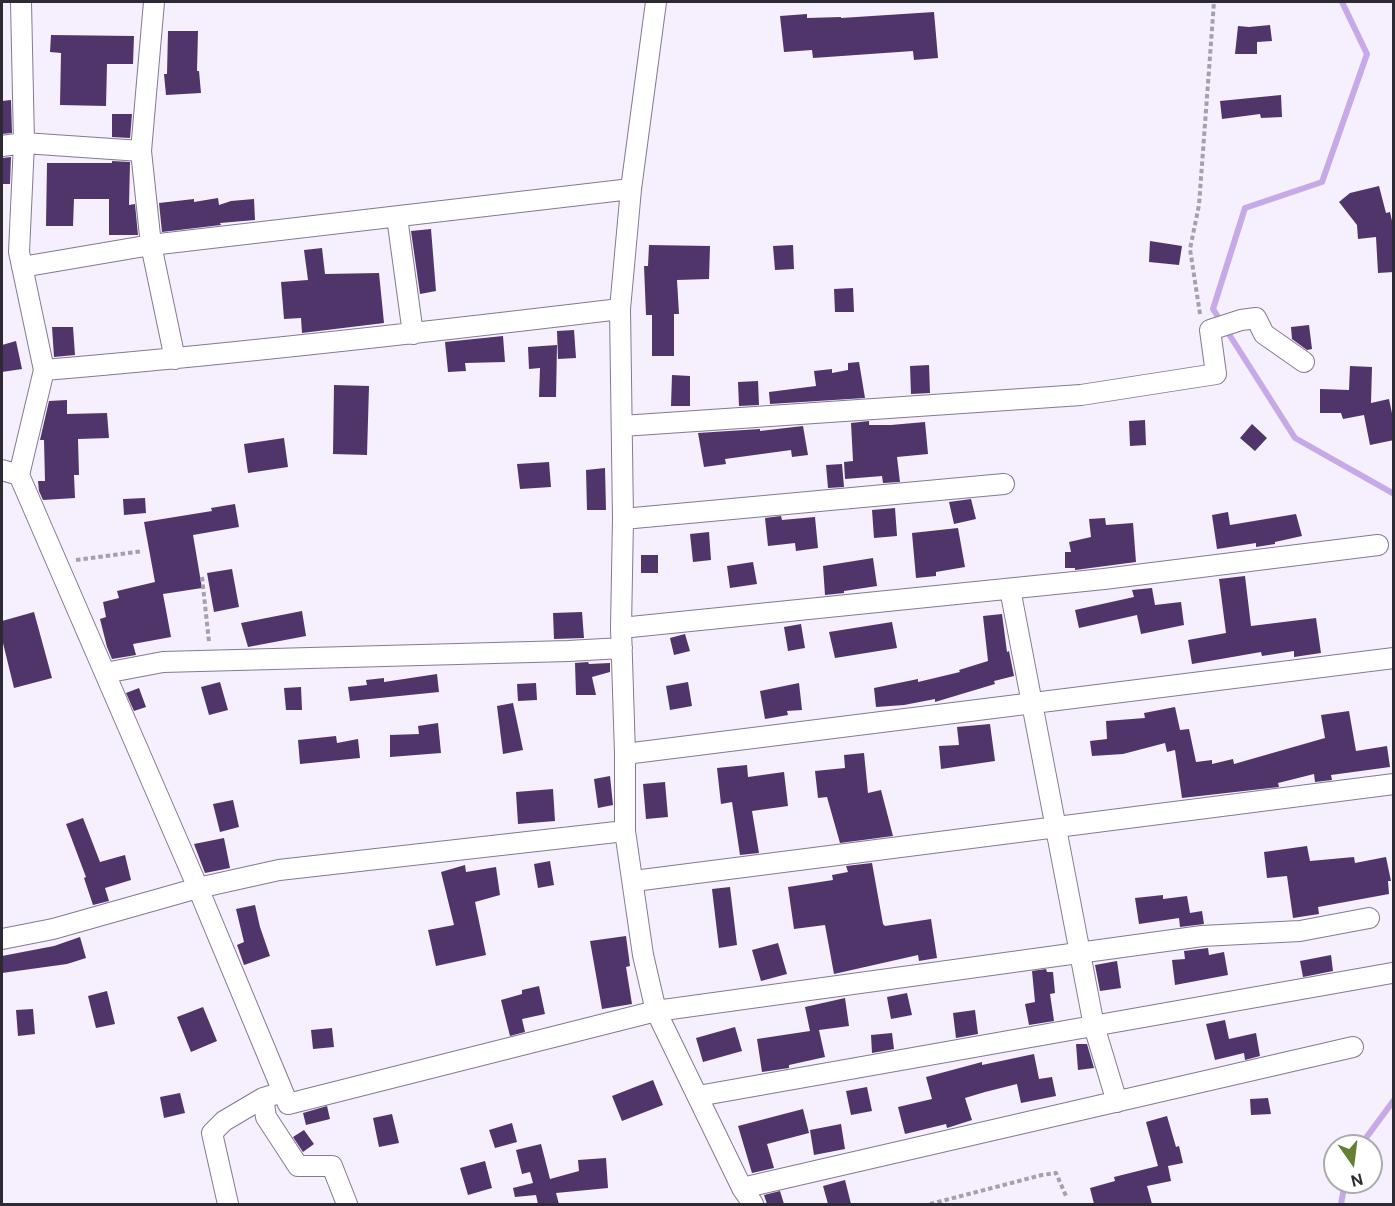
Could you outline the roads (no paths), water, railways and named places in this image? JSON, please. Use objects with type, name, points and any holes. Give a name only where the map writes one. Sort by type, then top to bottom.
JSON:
[{"type":"street","points":[[21,2],[24,143],[19,252],[44,370],[10,472],[57,562],[198,888],[288,1104],[656,1011],[1202,936],[1300,931],[1369,918]]},
{"type":"street","points":[[154,2],[141,151],[151,245],[175,359]]},
{"type":"street","points":[[656,2],[631,189],[620,309],[625,831],[643,955],[656,1011],[747,1196],[1117,1102],[1353,1047]]},
{"type":"street","points":[[2,146],[24,143],[141,151]]},
{"type":"street","points":[[21,267],[151,245],[631,189]]},
{"type":"street","points":[[397,217],[413,334]]},
{"type":"street","points":[[44,370],[413,334],[620,309]]},
{"type":"street","points":[[622,426],[1081,395],[1216,374],[1213,328],[1256,318],[1264,334],[1304,362]]},
{"type":"street","points":[[623,519],[1004,484]]},
{"type":"street","points":[[105,673],[163,662],[568,651],[622,638],[1378,545]]},
{"type":"street","points":[[1010,589],[1094,1026],[1117,1102]]},
{"type":"street","points":[[626,754],[1394,658]]},
{"type":"street","points":[[634,881],[1394,784]]},
{"type":"street","points":[[2,939],[53,929],[198,888],[279,870],[625,831]]},
{"type":"street","points":[[698,1096],[1392,973]]},
{"type":"street","points":[[228,1204],[212,1133],[224,1121],[263,1098],[283,1092]]},
{"type":"street","points":[[263,1098],[266,1118],[298,1166],[332,1166],[347,1204]]},
{"type":"waterway","points":[[1342,2],[1367,54],[1322,182],[1245,208],[1213,309],[1295,438],[1394,494]]},
{"type":"waterway","points":[[1369,1134],[1394,1100]]},
{"type":"waterway","points":[[1341,1204],[1343,1194]]}]
